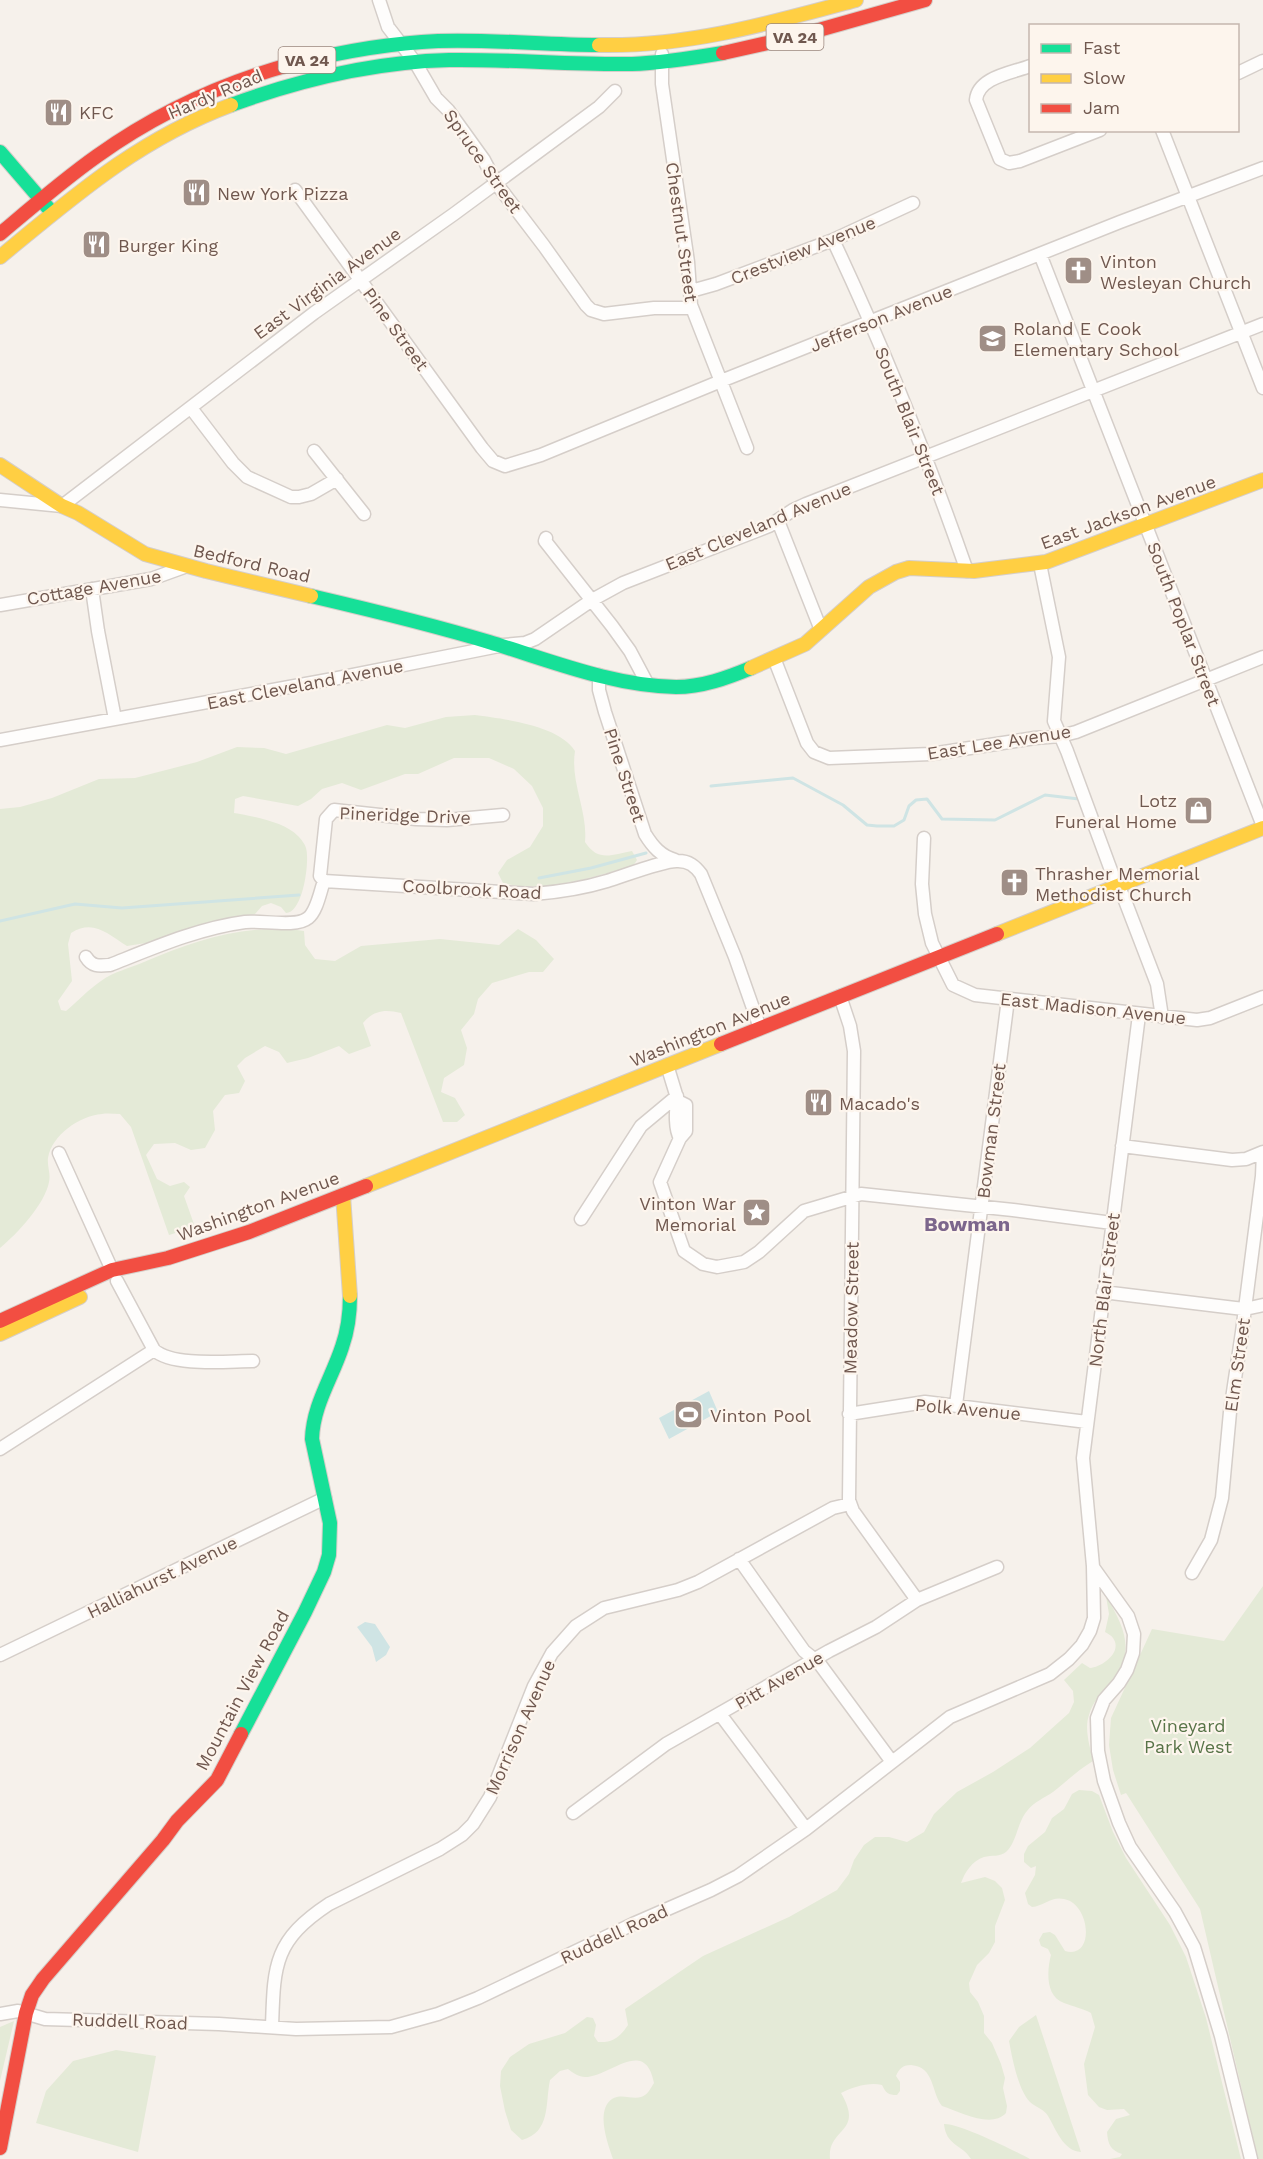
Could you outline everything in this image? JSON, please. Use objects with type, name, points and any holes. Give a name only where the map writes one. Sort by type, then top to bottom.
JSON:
[{"type":"main road","name":"VA 24","points":[[662,43],[745,31],[856,0]]},
{"type":"main road","name":"VA 24","points":[[661,62],[756,47],[926,0]]},
{"type":"main road","name":"Hardy Road","points":[[0,234],[83,165],[136,130],[235,82],[315,58],[400,44],[440,41],[589,45],[662,43]]},
{"type":"main road","name":"Hardy Road","points":[[0,257],[85,187],[128,157],[190,122],[227,105],[264,92],[333,73],[415,62],[448,60],[588,64],[661,62]]},
{"type":"main road","points":[[0,152],[53,214]]},
{"type":"main road","points":[[0,465],[62,506]]},
{"type":"main road","name":"East Jackson Avenue","points":[[504,645],[534,657],[599,675],[647,683],[697,686],[711,683],[796,649],[892,572],[909,568],[968,571],[1040,564],[1263,480]]},
{"type":"main road","name":"Bedford Road","points":[[62,506],[78,513],[146,554],[504,645]]},
{"type":"main road","name":"Washington Avenue","points":[[0,1321],[115,1276],[249,1232],[1263,827]]},
{"type":"main road","name":"Mountain View Road","points":[[0,2148],[26,2013],[32,1995],[177,1821],[217,1780],[324,1572],[330,1538],[325,1498],[311,1428],[313,1416],[338,1358],[349,1317],[351,1294],[349,1250],[344,1221],[343,1195]]},
{"type":"main road","name":"Washington Avenue","points":[[0,1334],[115,1276]]},
{"type":"street","name":"Spruce Street","points":[[380,0],[388,27],[415,62],[436,98],[448,110],[484,160],[496,183],[586,305],[599,313],[654,308],[692,308]]},
{"type":"street","name":"Chestnut Street","points":[[662,43],[661,62],[665,110],[688,262],[692,308],[747,448]]},
{"type":"street","points":[[1239,73],[1263,61]]},
{"type":"street","points":[[1029,66],[985,83],[978,90],[976,100],[1000,159],[1009,163],[1020,161],[1095,132]]},
{"type":"street","name":"East Virginia Avenue","points":[[62,506],[314,313],[599,107],[615,91]]},
{"type":"street","points":[[1163,132],[1263,388]]},
{"type":"street","name":"Jefferson Avenue","points":[[499,465],[511,466],[541,455],[1040,254],[1263,168]]},
{"type":"street","name":"Pine Street","points":[[295,190],[482,448],[499,465]]},
{"type":"street","name":"Crestview Avenue","points":[[691,291],[716,284],[833,240],[913,203]]},
{"type":"street","name":"South Blair Street","points":[[833,240],[871,323],[968,571]]},
{"type":"street","name":"South Poplar Street","points":[[1040,254],[1263,827]]},
{"type":"street","name":"East Cleveland Avenue","points":[[0,740],[504,645],[525,643],[535,639],[592,600],[623,583],[778,521],[806,504],[1263,324]]},
{"type":"street","points":[[191,408],[233,463],[247,477],[291,497],[311,494],[337,479]]},
{"type":"street","points":[[314,451],[364,514]]},
{"type":"street","name":"Bedford Road","points":[[0,500],[62,506]]},
{"type":"street","points":[[778,521],[821,630]]},
{"type":"street","points":[[546,538],[545,541],[630,651],[647,683]]},
{"type":"street","points":[[1040,564],[1059,657],[1054,722],[1157,984],[1162,1017]]},
{"type":"street","name":"Cottage Avenue","points":[[0,605],[151,579],[187,566]]},
{"type":"street","points":[[92,589],[115,719]]},
{"type":"street","name":"East Lee Avenue","points":[[774,658],[807,743],[814,752],[829,758],[930,754],[1060,736],[1076,732],[1263,657]]},
{"type":"street","name":"Pine Street","points":[[599,675],[599,690],[604,712],[645,834],[658,851],[675,860]]},
{"type":"street","name":"Pineridge Drive","points":[[86,957],[92,964],[98,966],[110,965],[212,928],[249,922],[303,921],[313,913],[324,881],[320,876],[326,819],[334,810],[427,819],[468,819],[503,815]]},
{"type":"street","points":[[924,838],[922,884],[925,914],[932,943],[940,956]]},
{"type":"street","points":[[675,860],[689,862],[701,874],[735,957],[760,1028]]},
{"type":"street","name":"Coolbrook Road","points":[[324,881],[534,894],[553,893],[604,882],[675,860]]},
{"type":"street","name":"East Madison Avenue","points":[[940,956],[953,985],[975,995],[1186,1020],[1207,1018],[1263,997]]},
{"type":"street","name":"Meadow Street","points":[[840,996],[854,1038],[850,1504]]},
{"type":"street","name":"Bowman Street","points":[[956,1406],[1008,999]]},
{"type":"street","name":"North Blair Street","points":[[1093,1566],[1083,1458],[1139,1015]]},
{"type":"street","points":[[667,1065],[677,1098],[676,1131],[680,1138],[660,1182],[684,1251],[702,1264],[717,1267],[744,1262],[759,1252],[804,1211],[866,1194],[1112,1223]]},
{"type":"street","points":[[581,1219],[641,1126],[677,1098]]},
{"type":"street","points":[[1122,1146],[1232,1160],[1246,1159],[1263,1152]]},
{"type":"street","name":"Elm Street","points":[[1192,1573],[1211,1540],[1218,1518],[1262,1176],[1263,1152]]},
{"type":"street","points":[[59,1153],[115,1276],[154,1350],[160,1355],[194,1361],[253,1361]]},
{"type":"street","points":[[1103,1292],[1245,1309],[1263,1305]]},
{"type":"street","points":[[0,1449],[154,1350]]},
{"type":"street","name":"Polk Avenue","points":[[849,1414],[912,1402],[925,1402],[1087,1422]]},
{"type":"street","name":"Halliahurst Avenue","points":[[0,1655],[325,1498]]},
{"type":"street","points":[[850,1504],[917,1600]]},
{"type":"street","name":"Morrison Avenue","points":[[272,2027],[274,1976],[281,1952],[309,1919],[329,1904],[440,1849],[462,1835],[473,1824],[490,1797],[534,1686],[552,1653],[569,1632],[589,1615],[604,1608],[678,1590],[698,1582],[833,1508],[850,1504]]},
{"type":"street","points":[[739,1559],[804,1651],[815,1659],[832,1679],[892,1762]]},
{"type":"street","points":[[1093,1566],[1128,1616],[1134,1634],[1133,1653],[1127,1670],[1104,1700],[1097,1718],[1098,1750],[1102,1772],[1119,1823],[1130,1847],[1175,1912],[1194,1947],[1221,2036],[1251,2159]]},
{"type":"street","name":"Ruddell Road","points":[[0,2014],[12,2011],[45,2019],[272,2027],[296,2030],[391,2026],[438,2014],[478,1998],[711,1890],[766,1857],[806,1829],[950,1718],[1050,1674],[1069,1659],[1082,1645],[1090,1631],[1094,1618],[1093,1566]]},
{"type":"street","name":"Pitt Avenue","points":[[573,1813],[645,1759],[720,1714],[876,1627],[917,1600],[997,1567]]},
{"type":"street","points":[[720,1714],[806,1829]]},
{"type":"green space","points":[[475,715],[544,729],[567,742],[575,751],[575,774],[584,819],[585,842],[600,855],[632,851],[637,860],[633,866],[568,883],[536,887],[503,883],[498,873],[507,860],[530,847],[543,826],[543,808],[532,786],[514,769],[489,758],[454,758],[418,774],[405,774],[361,790],[342,783],[322,789],[311,799],[298,806],[243,796],[235,799],[234,813],[268,820],[285,827],[298,836],[305,846],[307,864],[304,885],[297,905],[292,911],[286,913],[281,907],[271,903],[262,906],[255,914],[211,922],[146,943],[127,946],[100,930],[87,927],[79,929],[71,933],[68,944],[72,981],[58,1001],[61,1010],[66,1011],[97,984],[116,973],[202,940],[242,931],[283,929],[304,931],[305,945],[315,959],[335,961],[361,946],[440,939],[499,945],[518,929],[536,940],[554,959],[543,972],[529,972],[492,983],[478,999],[474,1014],[461,1030],[467,1048],[464,1065],[444,1078],[441,1092],[455,1098],[465,1115],[457,1122],[443,1122],[401,1013],[380,1012],[371,1015],[363,1023],[371,1046],[349,1054],[339,1046],[287,1063],[279,1052],[265,1046],[245,1058],[237,1066],[245,1081],[239,1093],[225,1095],[213,1111],[215,1130],[205,1148],[191,1150],[175,1143],[154,1144],[146,1155],[157,1179],[170,1186],[184,1182],[190,1187],[184,1196],[195,1227],[169,1235],[131,1127],[120,1114],[104,1114],[84,1118],[61,1134],[48,1158],[49,1179],[42,1200],[22,1227],[0,1248],[0,809],[20,807],[52,798],[99,779],[135,778],[197,762],[237,747],[264,748],[286,754],[387,725],[405,728],[446,717]]},
{"type":"green space","name":"Vineyard Park West","points":[[1263,1586],[1263,2159],[1258,2159],[1200,1909],[1126,1793],[1121,1795],[1113,1770],[1109,1745],[1111,1718],[1152,1629],[1224,1641]]},
{"type":"green space","points":[[1106,1596],[1123,1630],[1125,1651],[1118,1673],[1090,1711],[1087,1732],[1093,1761],[1033,1805],[1024,1816],[1010,1848],[1004,1854],[984,1857],[976,1861],[967,1871],[961,1883],[985,1877],[995,1881],[1002,1888],[1005,1900],[995,1926],[995,1942],[989,1953],[977,1965],[969,1983],[970,1992],[978,2002],[984,2016],[984,2033],[992,2043],[1005,2078],[1003,2088],[1007,2106],[1006,2113],[992,2120],[975,2118],[942,2106],[924,2070],[908,2065],[900,2069],[896,2076],[900,2082],[900,2091],[897,2095],[889,2094],[882,2085],[877,2084],[861,2086],[841,2093],[849,2116],[847,2123],[834,2141],[830,2159],[613,2159],[604,2128],[604,2111],[607,2104],[616,2097],[638,2098],[643,2096],[649,2092],[654,2083],[649,2069],[643,2062],[635,2060],[585,2077],[576,2075],[568,2069],[560,2071],[550,2080],[545,2116],[538,2131],[522,2140],[511,2130],[500,2086],[501,2071],[510,2057],[529,2044],[565,2033],[587,2017],[593,2018],[596,2025],[594,2036],[598,2042],[616,2038],[628,2025],[625,2009],[703,1956],[789,1917],[837,1890],[849,1874],[854,1860],[864,1845],[875,1837],[889,1837],[907,1842],[924,1832],[934,1814],[957,1792],[1030,1748],[1069,1713],[1074,1702],[1073,1691],[1064,1680],[1082,1663],[1090,1668],[1105,1662],[1115,1648],[1113,1638],[1105,1632],[1109,1614]]},
{"type":"green space","points":[[1079,1790],[1092,1791],[1099,1795],[1126,1858],[1170,1925],[1186,1957],[1206,2018],[1241,2159],[1110,2159],[1120,2157],[1122,2154],[1110,2146],[1107,2132],[1116,2119],[1130,2115],[1124,2109],[1107,2110],[1099,2107],[1088,2095],[1084,2064],[1095,2027],[1091,2013],[1064,2003],[1053,1995],[1048,1975],[1051,1955],[1048,1949],[1041,1946],[1039,1940],[1043,1933],[1050,1932],[1055,1935],[1065,1951],[1075,1952],[1085,1940],[1084,1920],[1080,1910],[1073,1903],[1059,1898],[1032,1907],[1028,1904],[1025,1893],[1035,1875],[1036,1866],[1031,1868],[1024,1862],[1024,1854],[1028,1846],[1045,1832],[1052,1818],[1064,1809],[1072,1794]]},
{"type":"green space","points":[[1036,2015],[1081,2152],[1065,2144],[1046,2114],[1026,2097],[1019,2082],[1009,2041],[1019,2027]]},
{"type":"green space","points":[[14,2021],[0,2081],[0,2027]]},
{"type":"green space","points":[[116,2050],[156,2056],[138,2152],[36,2123],[46,2091],[73,2061]]},
{"type":"green space","points":[[944,2124],[974,2133],[1030,2159],[971,2159],[951,2141]]},
{"type":"shaded area","name":"Vinton Pool","points":[[709,1391],[718,1412],[669,1439],[659,1418]]},
{"type":"shaded area","points":[[365,1622],[375,1624],[390,1647],[386,1655],[376,1662],[372,1647],[357,1627]]},
{"type":"waterway","points":[[711,786],[793,778],[843,805],[867,825],[877,826],[894,826],[904,820],[909,806],[916,800],[927,799],[942,819],[995,820],[1045,795],[1079,799]]},
{"type":"waterway","points":[[539,878],[591,868],[646,853]]},
{"type":"waterway","points":[[0,921],[75,904],[122,908],[299,895]]},
{"type":"traffic: fast","points":[[292,64],[364,49],[419,42],[478,41],[599,45]]},
{"type":"traffic: fast","points":[[231,105],[311,80],[366,68],[421,61],[632,64],[723,53]]},
{"type":"traffic: fast","points":[[0,152],[49,209]]},
{"type":"traffic: fast","points":[[311,596],[445,629],[581,671],[652,686],[686,687],[714,681],[751,668]]},
{"type":"traffic: fast","points":[[241,1734],[305,1612],[324,1572],[329,1555],[330,1523],[312,1439],[319,1403],[346,1334],[350,1296]]},
{"type":"traffic: slow","points":[[599,45],[632,45],[697,38],[761,25],[856,0]]},
{"type":"traffic: slow","points":[[0,257],[81,191],[137,152],[166,135],[231,105]]},
{"type":"traffic: slow","points":[[0,465],[62,506],[78,513],[145,554],[311,596]]},
{"type":"traffic: slow","points":[[751,668],[805,644],[869,587],[896,572],[909,568],[974,571],[1046,562],[1263,480]]},
{"type":"traffic: slow","points":[[997,934],[1263,828]]},
{"type":"traffic: slow","points":[[366,1186],[721,1044]]},
{"type":"traffic: slow","points":[[343,1195],[350,1296]]},
{"type":"traffic: slow","points":[[0,1334],[80,1297]]},
{"type":"traffic: jam","points":[[723,53],[794,37],[925,0]]},
{"type":"traffic: jam","points":[[0,234],[84,165],[166,113],[240,80],[292,64]]},
{"type":"traffic: jam","points":[[721,1044],[997,934]]},
{"type":"traffic: jam","points":[[0,1321],[112,1270],[168,1258],[249,1232],[366,1186]]},
{"type":"traffic: jam","points":[[0,2148],[26,2013],[32,1995],[177,1821],[217,1780],[241,1734]]},
{"type":"place","name":"KFC","points":[[58,112]]},
{"type":"place","name":"New York Pizza","points":[[196,193]]},
{"type":"place","name":"Burger King","points":[[97,245]]},
{"type":"place","name":"Vinton Wesleyan Church","points":[[1079,271]]},
{"type":"place","name":"Roland E Cook Elementary School","points":[[992,338]]},
{"type":"place","name":"Lotz Funeral Home","points":[[1198,810]]},
{"type":"place","name":"Thrasher Memorial Methodist Church","points":[[1014,883]]},
{"type":"place","name":"Macado's","points":[[818,1103]]},
{"type":"place","name":"Vinton War Memorial","points":[[757,1213]]},
{"type":"place","name":"Vinton Pool","points":[[689,1415]]},
{"type":"district","name":"Bowman","points":[[967,1224]]}]
